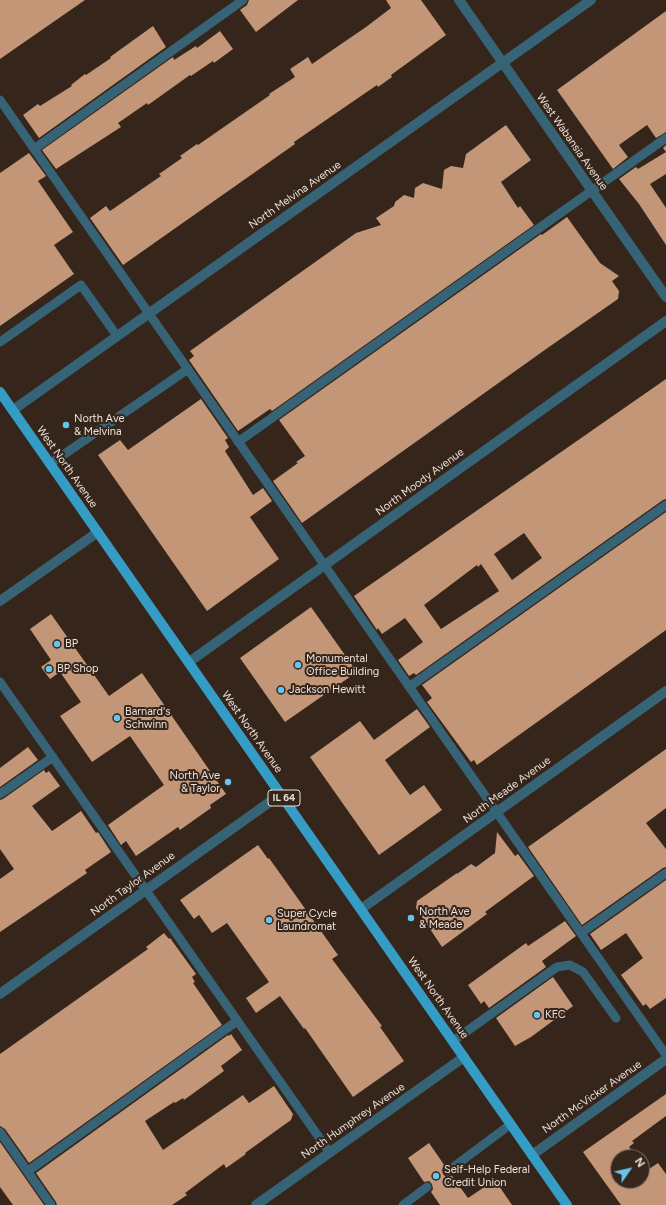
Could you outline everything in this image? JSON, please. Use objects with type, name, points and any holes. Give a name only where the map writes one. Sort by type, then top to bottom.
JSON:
[{"type":"main road","name":"West North Avenue","points":[[0,392],[567,1205]]},
{"type":"street","name":"West Wabansia Avenue","points":[[458,0],[666,297]]},
{"type":"street","name":"North Melvina Avenue","points":[[13,410],[591,0]]},
{"type":"street","name":"North Moody Avenue","points":[[189,662],[666,321]]},
{"type":"street","points":[[0,601],[98,532]]},
{"type":"street","name":"North Meade Avenue","points":[[361,909],[666,691]]},
{"type":"street","name":"North Taylor Avenue","points":[[0,994],[280,794]]},
{"type":"street","name":"North Humphrey Avenue","points":[[256,1205],[464,1057]]},
{"type":"street","name":"North McVicker Avenue","points":[[532,1155],[666,1059]]},
{"type":"lane","points":[[34,149],[243,0]]},
{"type":"lane","points":[[0,100],[666,1055]]},
{"type":"lane","points":[[238,442],[666,138]]},
{"type":"lane","points":[[0,342],[81,285],[117,336]]},
{"type":"lane","points":[[50,464],[188,369]]},
{"type":"lane","points":[[409,687],[666,505]]},
{"type":"lane","points":[[0,682],[330,1153]]},
{"type":"lane","points":[[0,794],[53,757]]},
{"type":"lane","points":[[581,933],[666,872]]},
{"type":"lane","points":[[453,1041],[557,967],[570,965],[583,972],[616,1018]]},
{"type":"lane","points":[[28,1171],[238,1021]]},
{"type":"lane","points":[[448,1171],[511,1124]]},
{"type":"lane","points":[[0,1132],[51,1205]]},
{"type":"lane","points":[[402,1205],[428,1187]]},
{"type":"building","points":[[0,0],[85,0],[0,59]]},
{"type":"building","points":[[249,0],[298,0],[256,32],[240,10],[247,5]]},
{"type":"building","points":[[386,0],[421,0],[446,35],[391,75],[392,77],[378,87],[377,85],[294,142],[295,144],[123,265],[90,218],[106,206],[110,211],[161,176],[159,174],[182,158],[180,156],[295,77],[290,69],[308,57],[312,64],[366,27],[391,8]]},
{"type":"building","points":[[666,11],[666,132],[656,138],[647,125],[619,145],[628,157],[613,169],[557,90]]},
{"type":"building","points":[[153,26],[166,47],[39,138],[23,115],[38,104],[40,106],[72,86],[71,85],[85,74],[86,75],[111,58],[110,57]]},
{"type":"building","points":[[220,31],[233,49],[214,63],[213,61],[191,76],[190,75],[148,105],[147,103],[118,123],[121,127],[56,169],[42,150],[173,57],[174,60],[196,46],[197,48]]},
{"type":"building","points":[[506,125],[531,160],[501,182],[518,208],[520,206],[534,225],[272,411],[270,409],[238,431],[189,360],[194,356],[190,351],[356,233],[381,225],[376,218],[394,206],[395,202],[404,195],[414,198],[415,188],[423,183],[442,189],[444,170],[451,166],[463,168],[466,154]]},
{"type":"building","points":[[666,145],[666,152],[663,148]]},
{"type":"building","points":[[666,152],[666,174],[650,184],[666,208],[666,245],[639,204],[619,179],[636,167],[638,169]]},
{"type":"building","points":[[29,153],[46,176],[38,181],[73,232],[54,245],[74,274],[0,326],[0,173]]},
{"type":"building","points":[[567,217],[600,263],[619,276],[612,281],[619,291],[618,299],[302,523],[273,481],[298,463],[296,462],[305,456],[279,420]]},
{"type":"building","points":[[666,379],[666,499],[416,675],[414,673],[409,676],[398,660],[423,642],[405,618],[382,634],[378,628],[377,630],[354,596]],"holes":[[[524,533],[542,558],[512,580],[494,554]],[[481,564],[499,591],[441,629],[424,605],[477,565],[478,567]]]},
{"type":"building","points":[[201,399],[228,438],[225,440],[229,447],[225,451],[253,495],[263,488],[272,501],[250,517],[279,559],[207,611],[98,455],[120,440],[128,450]]},
{"type":"building","points":[[666,512],[666,630],[477,765],[474,760],[471,762],[427,702],[432,698],[422,685]]},
{"type":"building","name":"Monumental Office Building","points":[[311,607],[357,672],[285,722],[240,658]]},
{"type":"building","points":[[51,614],[109,696],[142,673],[226,794],[210,805],[211,808],[180,830],[178,827],[136,856],[126,841],[121,845],[108,825],[164,785],[130,736],[92,762],[60,716],[81,702],[60,672],[50,679],[41,667],[51,660],[30,629]]},
{"type":"building","points":[[417,709],[430,727],[385,760],[410,795],[424,785],[442,810],[379,855],[310,757],[360,721],[374,740]]},
{"type":"building","points":[[28,747],[38,760],[0,787],[0,768]]},
{"type":"building","points":[[666,749],[666,808],[646,823],[666,849],[666,867],[582,925],[528,847]]},
{"type":"building","points":[[44,770],[46,773],[49,771],[60,786],[32,806],[52,831],[81,811],[96,833],[98,832],[111,852],[85,870],[87,873],[0,932],[0,879],[14,869],[0,849],[0,800]]},
{"type":"building","points":[[497,832],[515,856],[518,854],[534,876],[485,912],[487,914],[442,947],[416,908],[417,901],[471,864],[476,867],[495,853]]},
{"type":"building","points":[[258,845],[268,859],[269,858],[338,955],[332,959],[382,1026],[380,1027],[404,1061],[353,1097],[305,1028],[304,1029],[280,996],[256,1013],[246,998],[269,982],[227,923],[212,933],[199,915],[194,919],[180,900]]},
{"type":"building","points":[[666,880],[666,998],[650,1009],[646,1004],[643,1006],[621,975],[643,958],[626,933],[601,950],[590,934]]},
{"type":"building","points":[[565,921],[576,936],[542,961],[546,967],[489,1008],[484,1001],[481,1004],[468,985],[526,943],[528,946]]},
{"type":"building","points":[[164,933],[169,939],[170,938],[196,974],[192,977],[195,982],[193,983],[222,1025],[29,1163],[5,1129],[0,1126],[0,1054],[148,949],[146,947]]},
{"type":"building","name":"KFC","points":[[553,977],[573,1006],[531,1037],[515,1046],[496,1018]]},
{"type":"building","points":[[231,1034],[242,1050],[221,1066],[224,1071],[184,1100],[183,1098],[175,1103],[174,1102],[145,1121],[163,1150],[243,1095],[249,1103],[274,1086],[293,1114],[291,1120],[226,1168],[224,1164],[185,1193],[187,1195],[172,1205],[57,1205],[36,1173]]},
{"type":"building","points":[[666,1094],[666,1116],[632,1141],[634,1143],[629,1147],[630,1149],[610,1149],[610,1189],[650,1189],[650,1168],[658,1163],[666,1174],[666,1205],[621,1205],[583,1152]]},
{"type":"building","points":[[0,1142],[44,1205],[13,1205],[0,1187]]},
{"type":"building","name":"Self-Help Federal Credit Union","points":[[429,1143],[445,1166],[442,1169],[443,1174],[446,1177],[452,1176],[468,1198],[495,1180],[512,1205],[440,1205],[431,1192],[433,1189],[432,1184],[429,1181],[424,1182],[408,1158]]},
{"type":"place","name":"North Ave & Melvina","points":[[66,425]]},
{"type":"place","name":"BP","points":[[57,644]]},
{"type":"place","name":"Monumental Office Building","points":[[298,665]]},
{"type":"place","name":"BP Shop","points":[[49,669]]},
{"type":"place","name":"Jackson Hewitt","points":[[281,690]]},
{"type":"place","name":"Barnard's Schwinn","points":[[117,718]]},
{"type":"place","name":"North Ave & Taylor","points":[[228,782]]},
{"type":"place","name":"North Ave & Meade","points":[[411,918]]},
{"type":"place","name":"Super Cycle Laundromat","points":[[269,920]]},
{"type":"place","name":"KFC","points":[[537,1015]]},
{"type":"place","name":"Self-Help Federal Credit Union","points":[[436,1176]]}]
